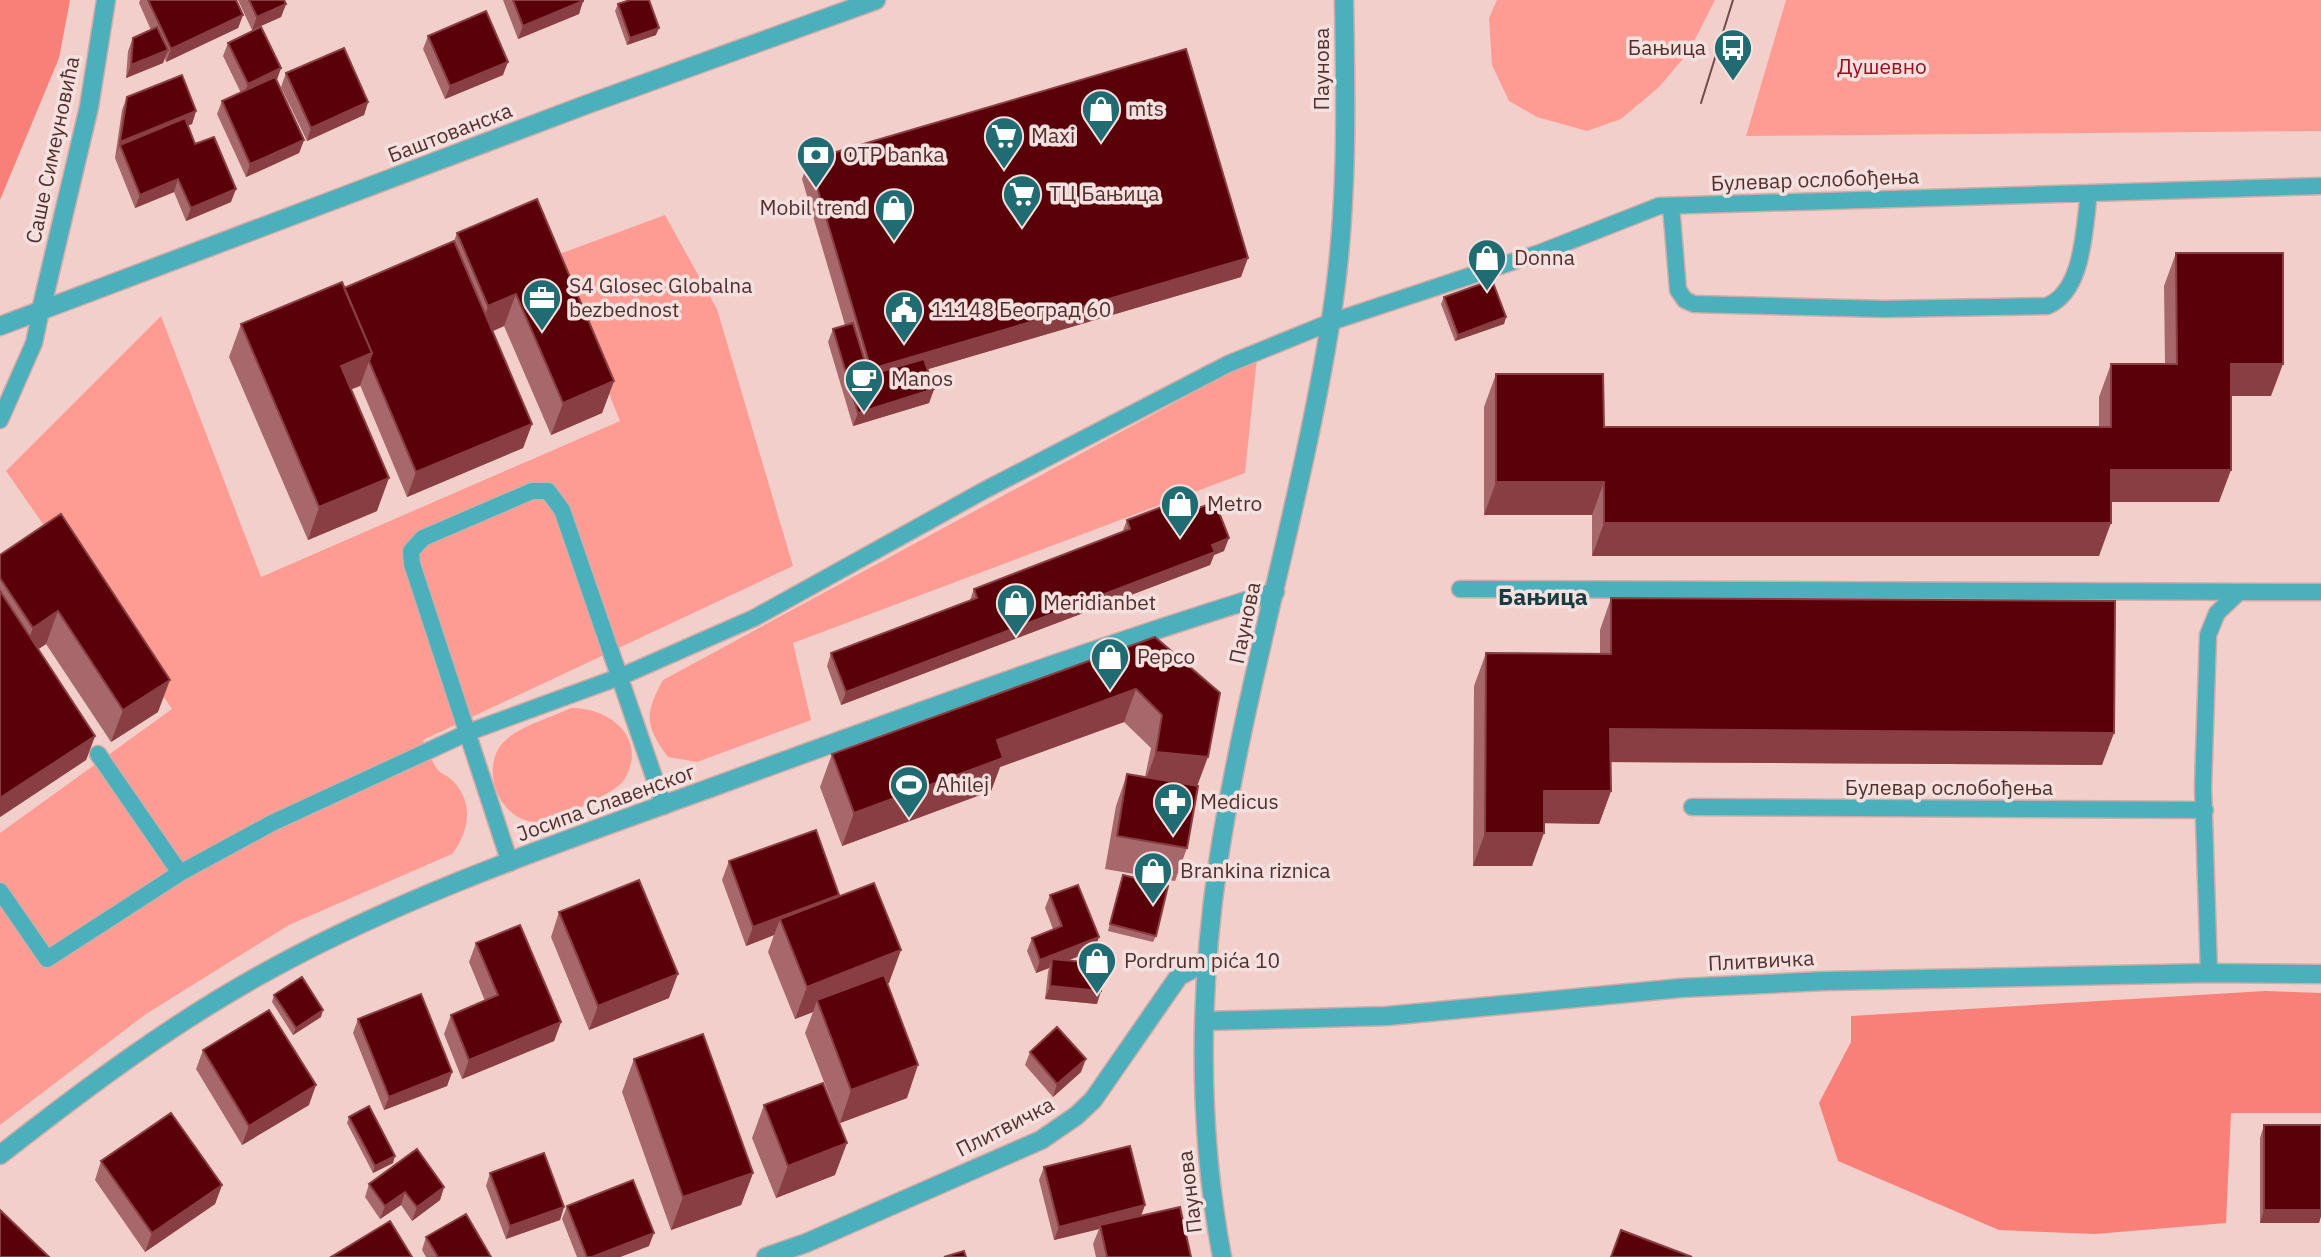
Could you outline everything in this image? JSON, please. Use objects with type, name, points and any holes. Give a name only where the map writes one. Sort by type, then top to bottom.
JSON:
[{"type":"street","name":"Саше Симеуновића","points":[[41,310],[89,107],[106,0]]},
{"type":"street","name":"Баштованска","points":[[0,326],[588,104],[876,0]]},
{"type":"street","name":"Паунова","points":[[1222,1257],[1208,1170],[1205,1107],[1206,967],[1229,801],[1331,322],[1345,204],[1344,0]]},
{"type":"street","name":"Јосипа Славенског","points":[[0,1155],[173,1026],[326,940],[510,863],[972,693],[1275,592]]},
{"type":"street","name":"Плитвичка","points":[[766,1257],[806,1243],[1041,1140],[1076,1116],[1093,1100],[1179,976],[1195,968],[1206,967]]},
{"type":"street","name":"Плитвичка","points":[[1205,1021],[1387,1016],[1681,988],[1825,981],[2209,973],[2321,974]]},
{"type":"lane","name":"Булевар ослобођења","points":[[0,891],[47,959],[180,873],[272,823],[469,732],[622,676],[754,618],[983,491],[1228,364],[1331,322],[1542,252],[1659,206],[2321,186]]},
{"type":"lane","points":[[1671,206],[1678,290],[1685,300],[1694,303],[1986,309],[2047,306],[2056,302],[2067,291],[2080,248],[2089,193]]},
{"type":"lane","points":[[0,420],[34,343],[41,310]]},
{"type":"lane","points":[[510,863],[412,564],[411,551],[423,538],[532,491],[548,491],[562,510],[622,676],[664,806]]},
{"type":"lane","points":[[1460,589],[2321,592]]},
{"type":"lane","points":[[2209,973],[2205,810],[2208,635],[2217,613],[2239,592]]},
{"type":"lane","points":[[98,754],[180,873]]},
{"type":"lane","name":"Булевар ослобођења","points":[[1692,807],[2205,810]]},
{"type":"green space","points":[[1497,0],[1715,0],[1688,53],[1659,87],[1621,119],[1587,131],[1537,117],[1509,101],[1492,65],[1489,18]]},
{"type":"green space","name":"Душевно","points":[[1786,0],[2321,0],[2321,131],[1746,136]]},
{"type":"green space","points":[[665,215],[717,309],[793,566],[423,740],[436,767],[452,780],[464,797],[466,826],[452,854],[289,925],[146,1014],[0,1125],[0,833],[172,709],[6,471],[161,316],[261,577],[620,421],[554,256]]},
{"type":"green space","points":[[1257,358],[1245,473],[793,643],[811,720],[697,762],[668,757],[660,746],[651,728],[650,711],[663,680]]},
{"type":"green space","points":[[571,708],[599,713],[622,728],[632,751],[624,780],[609,792],[570,812],[538,822],[524,820],[512,813],[496,790],[493,776],[498,749],[522,729]]},
{"type":"shaded area","points":[[0,0],[70,0],[59,58],[0,200]]},
{"type":"shaded area","points":[[2265,991],[2321,993],[2321,1113],[2231,1113],[2226,1223],[2095,1234],[1999,1230],[1838,1161],[1819,1103],[1851,1042],[1851,1016]]},
{"type":"building","points":[[148,0],[236,0],[243,15],[171,49]]},
{"type":"building","points":[[249,0],[284,0],[286,4],[257,17]]},
{"type":"building","points":[[513,0],[583,0],[583,1],[523,26]]},
{"type":"building","points":[[630,0],[649,0],[659,28],[630,38],[618,4]]},
{"type":"building","points":[[486,11],[508,62],[450,86],[428,36]]},
{"type":"building","points":[[157,27],[168,50],[131,65],[133,38]]},
{"type":"building","points":[[261,27],[281,68],[248,84],[228,43]]},
{"type":"building","points":[[344,48],[368,102],[311,128],[286,73]]},
{"type":"building","name":"ТЦ Бањица","points":[[1186,49],[1248,258],[871,369],[809,160]]},
{"type":"building","points":[[182,75],[196,111],[120,142],[127,97]]},
{"type":"building","points":[[275,77],[304,140],[250,164],[222,101]]},
{"type":"building","points":[[185,118],[195,144],[214,137],[236,189],[191,208],[178,179],[140,195],[120,145]]},
{"type":"building","points":[[537,199],[614,381],[563,403],[516,294],[488,306],[457,233]]},
{"type":"building","points":[[454,241],[532,424],[416,472],[369,361],[372,353],[344,288]]},
{"type":"building","points":[[2176,253],[2283,253],[2283,364],[2231,364],[2231,470],[2111,470],[2111,523],[1604,523],[1604,482],[1496,482],[1496,374],[1603,374],[1604,427],[2111,427],[2111,364],[2177,364]]},
{"type":"building","points":[[1492,280],[1506,317],[1458,335],[1444,297]]},
{"type":"building","points":[[342,282],[372,353],[341,366],[389,478],[319,507],[241,324]]},
{"type":"building","points":[[853,323],[869,375],[924,359],[934,389],[858,413],[833,329]]},
{"type":"building","points":[[1191,496],[1196,509],[1215,502],[1229,538],[1212,545],[1215,552],[846,692],[831,653],[977,598],[974,589],[1130,529],[1127,520]]},
{"type":"building","points":[[61,514],[170,680],[123,710],[58,611],[33,628],[0,578],[0,555]]},
{"type":"building","points":[[0,591],[95,736],[0,798]]},
{"type":"building","points":[[1611,598],[2115,601],[2114,733],[1610,729],[1611,791],[1544,791],[1544,833],[1485,833],[1486,653],[1611,654]]},
{"type":"building","points":[[1155,637],[1220,693],[1208,757],[1156,752],[1162,715],[1136,689],[997,740],[1003,758],[854,813],[832,754]]},
{"type":"building","points":[[1127,774],[1198,786],[1187,848],[1117,836]]},
{"type":"building","points":[[816,830],[839,895],[753,927],[729,861]]},
{"type":"building","points":[[1123,875],[1168,886],[1156,936],[1110,924]]},
{"type":"building","points":[[639,880],[678,974],[598,1006],[559,912]]},
{"type":"building","points":[[874,883],[901,950],[807,987],[780,919]]},
{"type":"building","points":[[1078,885],[1099,937],[1040,960],[1032,938],[1062,926],[1050,895]]},
{"type":"building","points":[[520,925],[561,1022],[469,1060],[451,1015],[498,995],[476,943]]},
{"type":"building","points":[[1085,947],[1106,949],[1101,991],[1050,986],[1052,959],[1084,962]]},
{"type":"building","points":[[884,975],[918,1065],[851,1090],[817,1000]]},
{"type":"building","points":[[302,977],[323,1010],[296,1028],[274,995]]},
{"type":"building","points":[[421,994],[452,1072],[389,1097],[358,1019]]},
{"type":"building","points":[[269,1010],[316,1085],[249,1126],[203,1050]]},
{"type":"building","points":[[1057,1027],[1086,1059],[1057,1084],[1030,1052]]},
{"type":"building","points":[[703,1034],[753,1173],[683,1197],[634,1059]]},
{"type":"building","points":[[823,1083],[847,1143],[788,1166],[764,1105]]},
{"type":"building","points":[[369,1106],[395,1156],[375,1166],[349,1117]]},
{"type":"building","points":[[171,1113],[222,1185],[152,1233],[101,1161]]},
{"type":"building","points":[[2264,1125],[2321,1125],[2321,1210],[2264,1210]]},
{"type":"building","points":[[1130,1146],[1145,1205],[1059,1227],[1044,1167]]},
{"type":"building","points":[[417,1149],[444,1187],[417,1207],[405,1192],[385,1206],[369,1184]]},
{"type":"building","points":[[544,1153],[564,1207],[510,1226],[490,1173]]},
{"type":"building","points":[[633,1180],[654,1233],[587,1257],[567,1206]]},
{"type":"building","points":[[1180,1207],[1191,1257],[1107,1257],[1100,1225]]},
{"type":"building","points":[[0,1210],[49,1257],[0,1257]]},
{"type":"building","points":[[466,1214],[491,1257],[438,1257],[426,1237]]},
{"type":"building","points":[[390,1221],[412,1257],[331,1257]]},
{"type":"building","points":[[1621,1230],[1692,1257],[1611,1257]]},
{"type":"building","points":[[964,1251],[966,1257],[944,1257]]},
{"type":"tram line","points":[[1701,103],[1733,0]]},
{"type":"place","name":"Бањица","points":[[1733,82]]},
{"type":"place","name":"mts","points":[[1101,143]]},
{"type":"place","name":"Maxi","points":[[1004,170]]},
{"type":"place","name":"OTP banka","points":[[816,189]]},
{"type":"place","name":"ТЦ Бањица","points":[[1022,228]]},
{"type":"place","name":"Mobil trend","points":[[894,242]]},
{"type":"place","name":"Donna","points":[[1487,292]]},
{"type":"place","name":"S4 Glosec Globalna bezbednost","points":[[542,332]]},
{"type":"place","name":"11148 Београд 60","points":[[904,344]]},
{"type":"place","name":"Manos","points":[[864,413]]},
{"type":"place","name":"Metro","points":[[1180,538]]},
{"type":"place","name":"Meridianbet","points":[[1016,637]]},
{"type":"place","name":"Pepco","points":[[1110,691]]},
{"type":"place","name":"Ahilej","points":[[909,819]]},
{"type":"place","name":"Medicus","points":[[1173,836]]},
{"type":"place","name":"Brankina riznica","points":[[1153,905]]},
{"type":"place","name":"Pordrum pića 10","points":[[1097,995]]},
{"type":"district","name":"Бањица","points":[[1543,597]]}]
